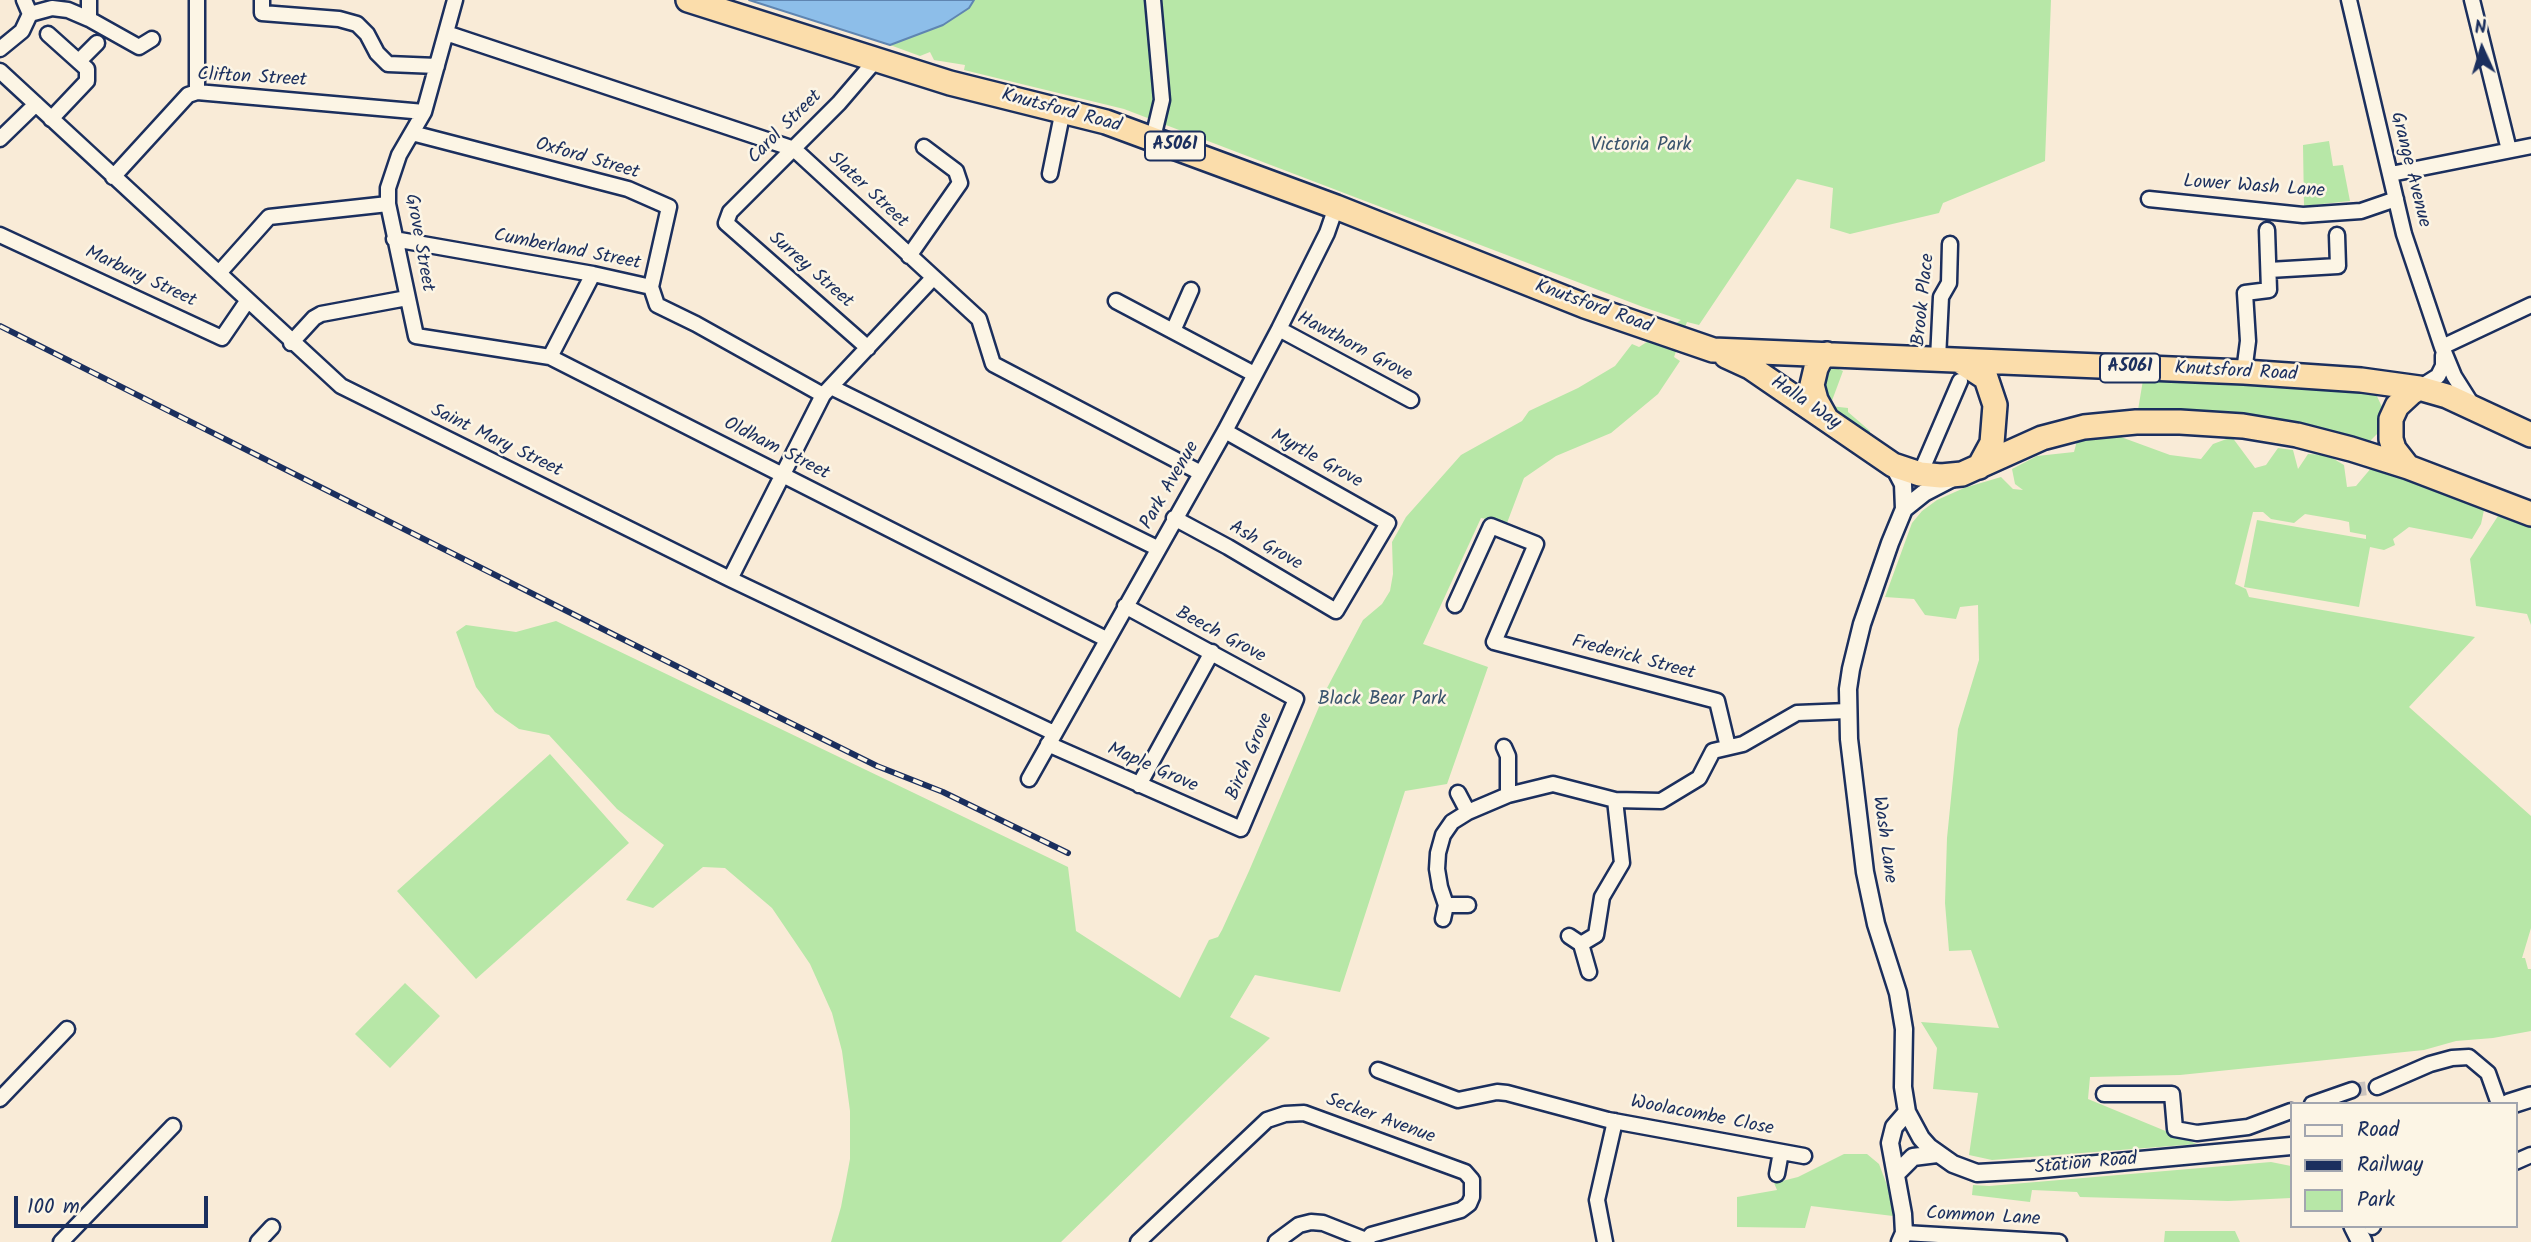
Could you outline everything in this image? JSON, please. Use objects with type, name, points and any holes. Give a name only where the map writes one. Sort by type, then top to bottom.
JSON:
[{"type":"highway","name":"Knutsford Road","points":[[688,0],[875,61],[950,83],[1063,110],[1153,138],[1336,207],[1523,283],[1713,350],[1828,354],[1952,367],[2244,372],[2361,380],[2419,388],[2474,407],[2531,435]]},
{"type":"highway","name":"Halla Way","points":[[1713,350],[1750,367],[1893,465],[1920,474]]},
{"type":"highway","points":[[1826,418],[1816,400],[1812,385],[1820,360],[1828,354]]},
{"type":"highway","points":[[1952,367],[1986,378],[1995,405],[1992,443],[1971,471]]},
{"type":"highway","points":[[2351,449],[2374,439],[2382,424],[2379,399],[2369,385],[2361,380]]},
{"type":"highway","points":[[2408,467],[2394,449],[2390,419],[2397,406],[2419,388]]},
{"type":"highway","name":"A5061","points":[[1920,474],[1941,476],[1971,471],[2060,432],[2136,422],[2243,426],[2297,435],[2351,449],[2408,467],[2531,514]]},
{"type":"street","points":[[0,49],[22,31],[30,14],[24,0]]},
{"type":"street","points":[[89,0],[89,19]]},
{"type":"street","points":[[197,0],[197,92]]},
{"type":"street","points":[[262,0],[262,13],[339,19],[357,24],[388,64],[437,66]]},
{"type":"street","name":"Grove Street","points":[[416,336],[387,204],[388,188],[399,155],[424,112],[455,0]]},
{"type":"street","points":[[1153,0],[1162,100],[1153,138]]},
{"type":"street","name":"Grange Avenue","points":[[2349,0],[2406,242],[2442,347],[2454,376],[2474,407]]},
{"type":"street","points":[[2472,0],[2509,150]]},
{"type":"street","points":[[30,14],[52,8],[68,10],[139,47],[152,39]]},
{"type":"street","name":"Slater Street","points":[[446,33],[794,149],[979,319],[993,364],[1199,472]]},
{"type":"street","points":[[48,34],[87,69],[87,81],[51,119]]},
{"type":"street","points":[[80,60],[97,43]]},
{"type":"street","name":"Carol Street","points":[[726,223],[730,212],[839,103],[875,61]]},
{"type":"street","name":"Saint Mary Street","points":[[0,71],[291,343],[341,386],[1051,739]]},
{"type":"street","name":"Clifton Street","points":[[113,177],[188,95],[197,92],[424,112]]},
{"type":"street","points":[[0,139],[36,104]]},
{"type":"street","points":[[1050,174],[1063,110]]},
{"type":"street","name":"Oxford Street","points":[[412,134],[628,189],[669,207],[651,287]]},
{"type":"street","points":[[2391,174],[2531,146]]},
{"type":"street","points":[[909,256],[960,183],[956,171],[924,147]]},
{"type":"street","name":"Lower Wash Lane","points":[[2149,199],[2303,215],[2361,211],[2396,199]]},
{"type":"street","points":[[219,273],[269,216],[387,204]]},
{"type":"street","name":"Park Avenue","points":[[1028,779],[1199,472],[1225,431],[1327,233],[1336,207]]},
{"type":"street","name":"Surrey Street","points":[[726,223],[868,348]]},
{"type":"street","points":[[2244,372],[2248,341],[2245,293],[2269,290],[2267,230]]},
{"type":"street","name":"Marbury Street","points":[[0,235],[222,338],[248,300]]},
{"type":"street","points":[[2269,270],[2338,266],[2337,235]]},
{"type":"street","name":"Cumberland Street","points":[[394,239],[593,274],[651,287],[657,305],[827,391],[1157,548]]},
{"type":"street","name":"Brook Place","points":[[1950,244],[1949,283],[1941,297],[1952,367]]},
{"type":"street","points":[[550,357],[593,274]]},
{"type":"street","points":[[730,579],[827,391],[933,278]]},
{"type":"street","points":[[1173,331],[1191,290]]},
{"type":"street","points":[[291,343],[321,314],[407,298]]},
{"type":"street","points":[[1115,301],[1254,374]]},
{"type":"street","points":[[2419,388],[2441,372],[2442,347],[2531,305]]},
{"type":"street","name":"Hawthorn Grove","points":[[1279,329],[1411,400]]},
{"type":"street","name":"Oldham Street","points":[[416,336],[550,357],[1106,639]]},
{"type":"street","points":[[1920,474],[1952,367]]},
{"type":"street","name":"Myrtle Grove","points":[[1225,431],[1388,523],[1336,611]]},
{"type":"street","points":[[1893,465],[1903,484],[1904,509]]},
{"type":"street","points":[[1904,509],[1924,493],[1971,471]]},
{"type":"street","name":"Wash Lane","points":[[1904,509],[1862,624],[1851,669],[1848,711],[1865,872],[1876,923],[1898,993],[1904,1029],[1903,1087],[1907,1112]]},
{"type":"street","name":"Ash Grove","points":[[1174,518],[1336,611]]},
{"type":"street","name":"Frederick Street","points":[[1455,605],[1491,526],[1536,544],[1494,642],[1717,701],[1728,747]]},
{"type":"street","name":"Beech Grove","points":[[1125,606],[1296,699]]},
{"type":"street","points":[[1139,785],[1212,652]]},
{"type":"street","name":"Birch Grove","points":[[1241,829],[1296,699]]},
{"type":"street","points":[[1468,905],[1445,912],[1437,869],[1443,835],[1468,812],[1508,795],[1553,784],[1615,800],[1661,801],[1699,778],[1713,751],[1743,744],[1797,713],[1848,711]]},
{"type":"street","name":"Maple Grove","points":[[1051,739],[1139,785],[1241,829]]},
{"type":"street","points":[[1504,747],[1508,755],[1508,795]]},
{"type":"street","points":[[1458,793],[1468,812]]},
{"type":"street","points":[[1588,972],[1575,940],[1596,935],[1602,897],[1622,863],[1615,800]]},
{"type":"street","points":[[0,1099],[67,1030]]},
{"type":"street","points":[[2377,1087],[2430,1064],[2469,1057],[2488,1073],[2499,1102]]},
{"type":"street","name":"Woolacombe Close","points":[[1378,1069],[1458,1100],[1497,1092],[1507,1093],[1615,1121],[1804,1156]]},
{"type":"street","points":[[2318,1102],[2352,1090]]},
{"type":"street","points":[[2104,1094],[2172,1094],[2175,1129],[2197,1133],[2248,1127],[2290,1111]]},
{"type":"street","points":[[1902,1238],[1902,1206],[1891,1152],[1891,1136],[1897,1120],[1907,1112]]},
{"type":"street","name":"Station Road","points":[[1907,1112],[1921,1138],[1937,1154],[1961,1168],[1977,1173],[2290,1146]]},
{"type":"street","name":"Secker Avenue","points":[[1138,1242],[1267,1120],[1285,1114],[1304,1113],[1465,1172],[1472,1180],[1472,1197],[1469,1204],[1461,1210],[1371,1235],[1365,1241]]},
{"type":"street","name":"Woolacombe Close","points":[[1605,1242],[1597,1200],[1615,1121]]},
{"type":"street","points":[[61,1242],[173,1126]]},
{"type":"street","name":"Woolacombe Close","points":[[1777,1174],[1782,1152]]},
{"type":"street","points":[[1896,1174],[1913,1157],[1937,1154]]},
{"type":"street","points":[[1276,1242],[1299,1225],[1311,1222],[1323,1223],[1365,1241]]},
{"type":"street","points":[[258,1242],[272,1227]]},
{"type":"street","name":"Common Lane","points":[[1902,1238],[2059,1242]]},
{"type":"green space","points":[[974,0],[2051,0],[2045,161],[1943,203],[1939,213],[1850,234],[1830,228],[1833,188],[1797,179],[1699,325],[1687,322],[1674,357],[1680,361],[1658,394],[1611,433],[1556,456],[1524,478],[1507,523],[1481,518],[1423,644],[1488,667],[1447,784],[1405,791],[1340,992],[1255,975],[1230,1017],[1270,1038],[1061,1242],[831,1242],[850,1159],[850,1111],[842,1051],[832,1013],[810,964],[772,908],[725,868],[703,867],[653,908],[626,900],[664,845],[617,809],[549,735],[519,729],[495,712],[476,687],[456,632],[466,625],[516,632],[556,621],[1068,867],[1076,931],[1180,998],[1209,940],[1218,937],[1222,930],[1327,688],[1363,620],[1382,604],[1390,591],[1393,574],[1392,542],[1406,517],[1461,455],[1522,421],[1529,411],[1578,388],[1615,366],[1632,344],[1639,347],[1681,320],[1124,109],[964,70],[965,65],[934,60],[930,52],[920,56],[890,45],[943,25],[969,8]]},
{"type":"green space","points":[[2329,141],[2333,166],[2343,165],[2350,201],[2304,206],[2303,145]]},
{"type":"green space","points":[[1834,367],[1843,371],[1830,406],[1848,408],[1848,412],[1870,431],[1869,435],[1833,413],[1820,394],[1826,371]]},
{"type":"green space","points":[[2145,368],[2375,392],[2382,407],[2382,424],[2379,432],[2366,445],[2136,422]]},
{"type":"green space","points":[[2110,433],[2170,455],[2201,459],[2213,444],[2232,437],[2255,468],[2266,465],[2278,448],[2293,450],[2298,469],[2308,454],[2327,455],[2344,465],[2347,487],[2356,486],[2372,467],[2475,499],[2484,510],[2481,524],[2472,539],[2409,527],[2393,539],[2395,545],[2384,550],[2370,547],[2359,607],[2244,587],[2257,520],[2366,539],[2366,535],[2350,532],[2349,522],[2305,514],[2294,523],[2271,519],[2263,512],[2253,512],[2235,584],[2246,589],[2249,597],[2475,637],[2409,707],[2531,816],[2531,928],[2522,958],[2525,958],[2528,969],[2531,969],[2531,1031],[2456,1041],[2424,1050],[2180,1075],[2090,1077],[2088,1099],[2197,1144],[1992,1160],[1969,1155],[1978,1093],[1933,1089],[1937,1048],[1921,1022],[1999,1028],[1971,950],[1949,951],[1945,903],[1947,838],[1958,729],[1979,660],[1978,605],[1960,607],[1956,619],[1925,615],[1914,599],[1885,597],[1912,523],[1937,500],[1964,488],[2001,477],[2013,489],[2023,490],[2015,484],[2012,469],[2037,456],[2074,452],[2078,437]]},
{"type":"green space","points":[[2498,516],[2531,528],[2531,625],[2527,614],[2476,606],[2470,559]]},
{"type":"green space","points":[[550,754],[629,843],[476,979],[397,891]]},
{"type":"green space","points":[[405,983],[440,1016],[390,1068],[355,1034]]},
{"type":"green space","points":[[1844,1154],[1867,1154],[1879,1164],[1890,1193],[1893,1216],[1811,1206],[1805,1228],[1737,1227],[1737,1197],[1777,1190],[1774,1183],[1798,1177]]},
{"type":"green space","points":[[2271,1162],[2290,1166],[2290,1198],[2228,1201],[2080,1197],[2077,1192],[2032,1190],[2030,1202],[1972,1195],[1973,1185],[1989,1186]]},
{"type":"green space","points":[[2165,1231],[2235,1231],[2240,1242],[2164,1242]]},
{"type":"water","points":[[749,0],[974,0],[969,8],[943,25],[890,45]]},
{"type":"tunnel","points":[[2352,1090],[2377,1087]]},
{"type":"railway","points":[[0,326],[877,766],[943,792],[1068,853]]},
{"type":"park label","name":"Victoria Park","points":[[1641,147]]},
{"type":"park label","name":"Black Bear Park","points":[[1382,701]]}]
